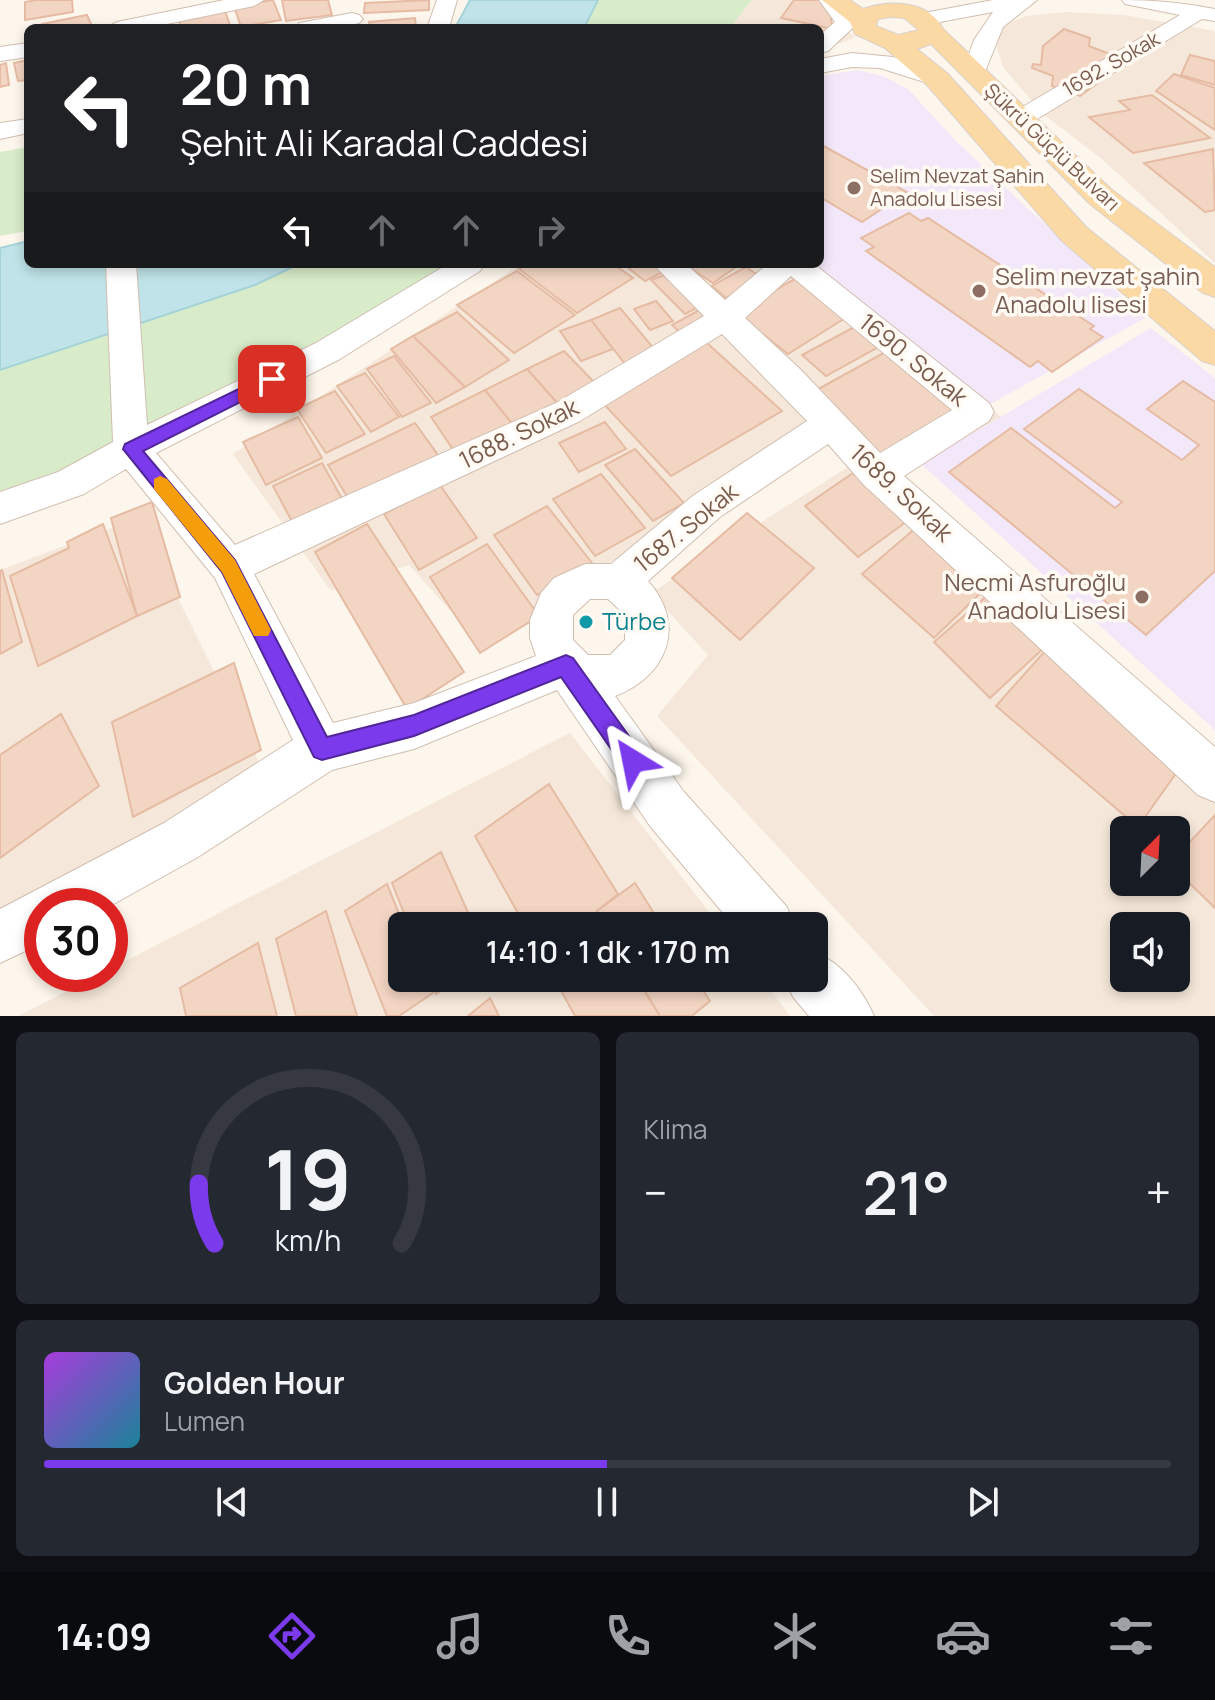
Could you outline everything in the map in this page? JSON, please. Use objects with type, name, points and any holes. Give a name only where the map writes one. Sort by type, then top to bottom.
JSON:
[{"type":"main road","name":"Şükrü Güçlü Bulvarı","points":[[832,0],[880,21],[937,79],[1074,234],[1215,351]]},
{"type":"main road","points":[[880,21],[923,39],[928,25]]},
{"type":"main road","name":"Şükrü Güçlü Bulvarı","points":[[928,25],[1101,197],[1215,285]]},
{"type":"street","points":[[137,24],[254,0]]},
{"type":"street","points":[[439,24],[447,0]]},
{"type":"street","points":[[824,43],[847,23],[832,0]]},
{"type":"street","points":[[1017,0],[1025,0]]},
{"type":"street","points":[[928,25],[1025,0]]},
{"type":"street","points":[[974,74],[981,42],[995,21],[1025,0]]},
{"type":"street","points":[[1132,0],[1208,14]]},
{"type":"street","name":"1692. Sokak","points":[[1023,117],[1208,14]]},
{"type":"street","points":[[322,24],[353,16]]},
{"type":"street","points":[[824,56],[880,21]]},
{"type":"street","points":[[0,54],[24,51]]},
{"type":"street","points":[[824,65],[841,60],[885,59],[937,79]]},
{"type":"street","points":[[0,131],[24,127]]},
{"type":"street","points":[[0,508],[71,483],[131,449],[328,351],[463,268]]},
{"type":"street","name":"1689. Sokak","points":[[672,268],[788,378],[877,474],[1215,778]]},
{"type":"street","name":"1688. Sokak","points":[[229,566],[568,412],[725,318],[782,268]]},
{"type":"street","name":"1690. Sokak","points":[[800,268],[977,412],[877,474]]},
{"type":"street","points":[[121,276],[131,449],[229,566],[322,749]]},
{"type":"street","name":"1687. Sokak","points":[[756,912],[667,809],[549,640],[552,611],[573,589],[601,582],[616,584],[707,506],[829,425]]},
{"type":"street","points":[[92,888],[181,840],[322,749],[414,726],[566,665],[581,674],[608,675],[633,665],[644,651],[650,636],[649,619],[632,592],[616,584]]},
{"type":"street","points":[[0,937],[24,924]]},
{"type":"shaded area","points":[[752,0],[799,0],[856,37],[824,49],[824,24],[733,24]]},
{"type":"shaded area","points":[[1066,12],[1124,15],[1215,31],[1215,263],[1103,160],[1042,113],[1003,67],[996,45],[1002,25],[1026,16]]},
{"type":"shaded area","name":"Selim nevzat şahin Anadolu lisesi","points":[[858,70],[883,76],[908,89],[957,142],[1145,318],[987,406],[812,268],[824,268],[824,75]]},
{"type":"shaded area","points":[[515,268],[812,268],[1001,417],[921,464],[848,407],[482,646],[409,565],[331,591],[233,454]]},
{"type":"shaded area","name":"Necmi Asfuroğlu Anadolu Lisesi","points":[[1151,328],[1215,378],[1215,730],[921,464]]},
{"type":"shaded area","points":[[857,461],[1215,783],[1215,1016],[934,1016],[657,716],[708,655],[651,593]]},
{"type":"shaded area","points":[[138,518],[268,780],[50,888],[24,888],[24,901],[0,913],[0,570]]},
{"type":"shaded area","points":[[570,733],[709,912],[388,912],[388,992],[772,992],[790,1016],[18,1016],[65,992],[128,992],[128,960]]},
{"type":"green space","points":[[598,0],[752,0],[733,24],[586,24]]},
{"type":"green space","points":[[24,148],[24,232],[0,236],[0,152]]},
{"type":"green space","points":[[291,268],[445,268],[366,318],[0,508],[0,370],[255,285]]},
{"type":"water","points":[[470,0],[598,0],[586,24],[457,24]]},
{"type":"water","points":[[24,242],[24,268],[291,268],[255,285],[0,370],[0,248]]},
{"type":"building","points":[[72,0],[73,12],[25,20],[25,2]]},
{"type":"building","points":[[273,0],[281,20],[240,24],[234,6]]},
{"type":"building","points":[[282,0],[328,0],[332,15],[286,21]]},
{"type":"building","points":[[429,0],[429,10],[364,13],[365,3]]},
{"type":"building","points":[[794,0],[823,0],[830,7],[832,29],[824,27],[824,24],[781,18]]},
{"type":"building","points":[[224,8],[230,24],[180,24],[178,16]]},
{"type":"building","points":[[87,15],[91,24],[42,24]]},
{"type":"building","points":[[415,18],[416,24],[369,24]]},
{"type":"building","points":[[1064,29],[1090,38],[1089,46],[1128,61],[1080,96],[1052,86],[1053,76],[1032,68],[1033,64],[1041,65],[1043,46]]},
{"type":"building","points":[[1190,55],[1215,61],[1215,85],[1181,75]]},
{"type":"building","points":[[24,61],[24,80],[18,81],[14,63]]},
{"type":"building","points":[[6,63],[9,85],[0,87],[0,65]]},
{"type":"building","points":[[1174,74],[1215,88],[1215,130],[1156,91]]},
{"type":"building","points":[[1152,95],[1210,138],[1133,153],[1089,117],[1130,110],[1119,101]]},
{"type":"building","name":"Selim Nevzat Şahin Anadolu Lisesi","points":[[824,146],[907,192],[862,222],[824,199]]},
{"type":"building","points":[[1213,149],[1215,210],[1205,212],[1144,163]]},
{"type":"building","points":[[909,213],[921,221],[928,218],[1094,326],[1090,329],[1103,337],[1052,372],[1038,361],[1030,367],[866,251],[874,247],[861,238]]},
{"type":"building","points":[[619,268],[633,278],[577,313],[519,269]]},
{"type":"building","points":[[628,268],[668,269],[645,281]]},
{"type":"building","points":[[690,268],[734,268],[713,283]]},
{"type":"building","points":[[744,268],[762,278],[726,298],[712,286]]},
{"type":"building","points":[[517,271],[575,315],[514,353],[457,305]]},
{"type":"building","points":[[669,273],[704,304],[685,314],[651,280]]},
{"type":"building","points":[[800,276],[853,313],[788,354],[736,313]]},
{"type":"building","points":[[656,301],[673,321],[650,330],[634,309]]},
{"type":"building","points":[[620,308],[656,351],[625,364],[591,320]]},
{"type":"building","points":[[703,308],[715,318],[684,336],[672,325]]},
{"type":"building","points":[[457,312],[509,360],[465,387],[413,336]]},
{"type":"building","points":[[591,320],[613,349],[581,361],[560,331]]},
{"type":"building","points":[[858,325],[882,345],[826,376],[802,355]]},
{"type":"building","points":[[413,336],[465,387],[436,403],[391,349]]},
{"type":"building","points":[[707,343],[782,411],[671,476],[600,400]]},
{"type":"building","points":[[889,350],[958,408],[878,456],[811,393]]},
{"type":"building","points":[[564,351],[596,384],[558,404],[527,369]]},
{"type":"building","points":[[394,356],[431,403],[402,417],[367,369]]},
{"type":"building","points":[[527,369],[558,404],[514,426],[485,390]]},
{"type":"building","points":[[365,373],[399,417],[371,432],[337,386]]},
{"type":"building","name":"Necmi Asfuroğlu Anadolu Lisesi","points":[[1183,381],[1215,402],[1215,571],[1146,635],[949,472],[1011,428],[1115,508],[1122,502],[1024,429],[1079,389],[1182,460],[1199,445],[1147,409]]},
{"type":"building","points":[[485,390],[514,426],[456,454],[431,417]]},
{"type":"building","points":[[335,391],[365,434],[326,453],[297,409]]},
{"type":"building","points":[[298,417],[322,458],[266,485],[243,442]]},
{"type":"building","points":[[605,422],[626,449],[579,472],[559,443]]},
{"type":"building","points":[[415,423],[443,462],[354,508],[328,465]]},
{"type":"building","points":[[635,449],[684,503],[653,521],[605,465]]},
{"type":"building","points":[[322,463],[345,504],[296,529],[273,486]]},
{"type":"building","points":[[856,471],[910,519],[858,557],[805,506]]},
{"type":"building","points":[[601,474],[645,528],[595,556],[553,499]]},
{"type":"building","points":[[440,485],[477,538],[419,570],[384,514]]},
{"type":"building","points":[[152,502],[180,597],[137,616],[111,518]]},
{"type":"building","points":[[547,506],[592,563],[537,595],[494,535]]},
{"type":"building","points":[[747,513],[814,568],[740,640],[672,578]]},
{"type":"building","points":[[103,524],[137,616],[38,666],[10,576],[69,548],[67,542]]},
{"type":"building","points":[[367,524],[464,672],[407,709],[315,552]]},
{"type":"building","points":[[918,526],[990,584],[934,638],[862,574]]},
{"type":"building","points":[[487,544],[539,616],[480,653],[430,577]]},
{"type":"building","points":[[0,571],[22,642],[0,654]]},
{"type":"building","points":[[990,593],[1047,645],[990,698],[934,642]]},
{"type":"building","points":[[1045,651],[1184,762],[1146,816],[1125,816],[996,706]]},
{"type":"building","points":[[234,663],[261,750],[133,817],[112,722]]},
{"type":"building","points":[[61,714],[99,786],[0,858],[0,755]]},
{"type":"building","points":[[549,784],[618,894],[598,912],[517,912],[475,836]]},
{"type":"building","points":[[1215,815],[1215,908],[1190,884],[1190,842]]},
{"type":"building","points":[[441,852],[468,912],[403,912],[392,883]]},
{"type":"building","points":[[635,883],[653,912],[598,912]]},
{"type":"building","points":[[387,884],[398,912],[388,912],[388,992],[433,993],[399,1016],[387,1016],[345,911]]},
{"type":"building","points":[[326,911],[357,1016],[296,1016],[276,939]]},
{"type":"building","points":[[258,943],[277,1016],[186,1016],[180,988]]},
{"type":"building","points":[[562,992],[645,992],[660,1016],[575,1016]]},
{"type":"building","points":[[645,992],[704,992],[710,1001],[692,1016],[660,1016]]},
{"type":"building","points":[[490,998],[499,1016],[468,1016]]},
{"type":"slow traffic","points":[[160,484],[229,566],[261,630]]},
{"type":"place","name":"Selim Nevzat Şahin Anadolu Lisesi","points":[[854,188]]},
{"type":"place","name":"Selim nevzat şahin Anadolu lisesi","points":[[979,291]]},
{"type":"place","name":"Necmi Asfuroğlu Anadolu Lisesi","points":[[1142,597]]},
{"type":"place","name":"Türbe","points":[[586,622]]},
{"type":"route","points":[[272,379],[131,449],[229,566],[322,749],[414,726],[566,665],[633,761]]}]
